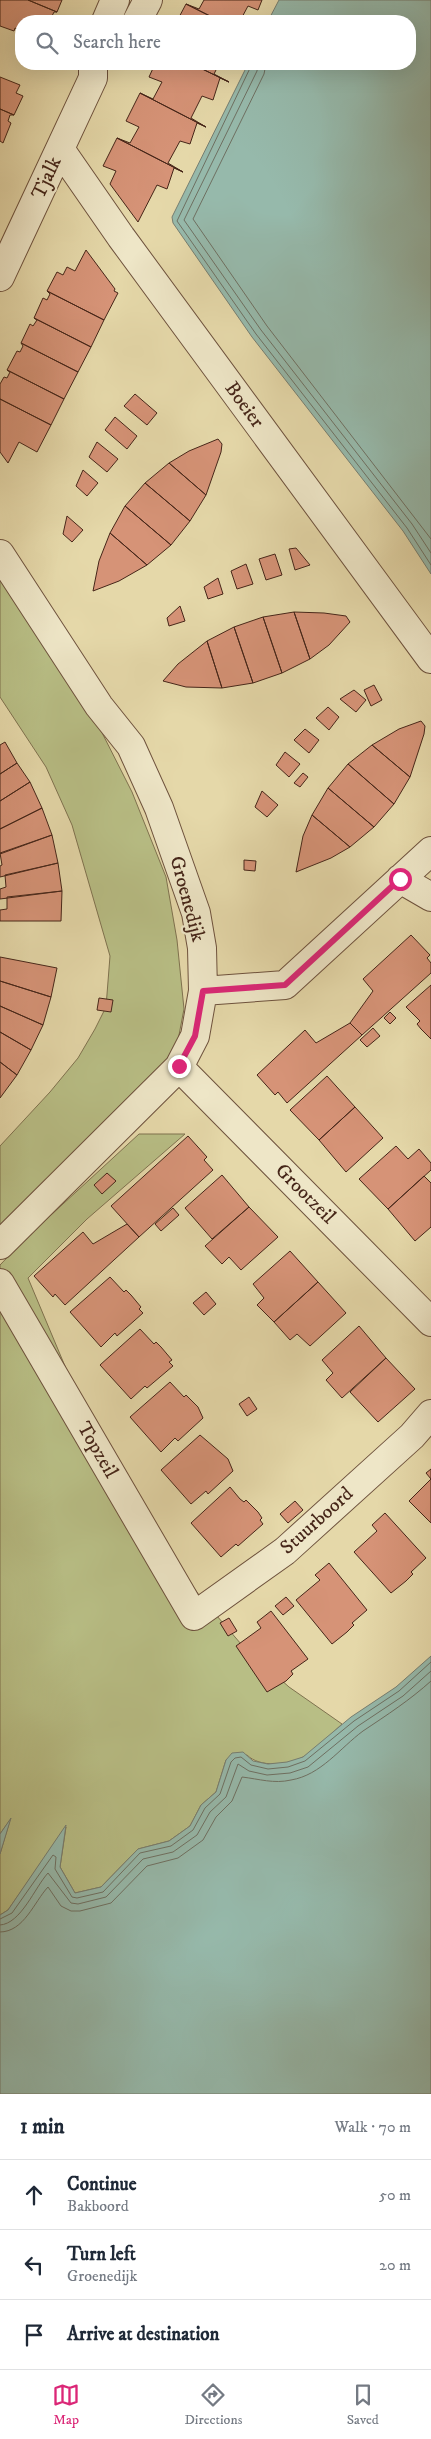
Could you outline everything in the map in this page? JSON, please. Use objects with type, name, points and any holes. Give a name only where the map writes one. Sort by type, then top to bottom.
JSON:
[{"type":"street","points":[[109,15],[115,0]]},
{"type":"street","points":[[140,15],[148,0]]},
{"type":"street","name":"Tjalk","points":[[0,277],[98,70]]},
{"type":"street","name":"Boeier","points":[[60,149],[121,237],[431,659]]},
{"type":"street","name":"Groenedijk","points":[[0,554],[99,706],[131,746],[160,808],[196,913],[202,948],[203,991],[195,1036],[179,1066],[0,1245]]},
{"type":"street","points":[[203,991],[285,985],[431,851]]},
{"type":"street","points":[[400,879],[431,897]]},
{"type":"street","name":"Grootzeil","points":[[179,1066],[431,1322]]},
{"type":"street","name":"Topzeil","points":[[0,1283],[194,1616]]},
{"type":"street","name":"Stuurboord","points":[[194,1616],[285,1551],[412,1436],[431,1414]]},
{"type":"green space","points":[[0,577],[91,711],[132,792],[166,877],[177,940],[184,1009],[174,1061],[0,1228],[0,1146],[50,1092],[78,1058],[95,1029],[106,1007],[110,956],[72,825],[46,767],[0,697]]},
{"type":"green space","points":[[139,1134],[185,1134],[87,1219],[28,1278],[83,1409],[163,1546],[199,1595],[241,1644],[289,1687],[342,1724],[313,1750],[297,1760],[274,1764],[259,1762],[247,1755],[226,1760],[216,1792],[201,1805],[190,1826],[169,1841],[138,1849],[101,1887],[75,1893],[60,1867],[66,1827],[8,1910],[0,1915],[0,1854],[10,1820],[0,1834],[0,1265],[26,1238]]},
{"type":"water","points":[[279,0],[431,0],[431,574],[403,531],[252,337],[173,223],[172,217],[245,70],[416,70],[416,15],[271,15]]},
{"type":"water","points":[[431,1656],[431,2094],[0,2094],[0,1915],[8,1910],[66,1825],[60,1867],[75,1893],[101,1887],[138,1849],[169,1841],[190,1826],[201,1805],[216,1792],[226,1760],[232,1753],[243,1752],[253,1761],[268,1764],[287,1762],[303,1757],[351,1717],[396,1687]]},
{"type":"water","points":[[11,1818],[0,1854],[0,1834]]},
{"type":"building","points":[[0,0],[28,0],[57,12],[54,12],[52,15],[15,15],[14,31],[0,26]]},
{"type":"building","points":[[28,0],[62,0],[57,12]]},
{"type":"building","points":[[204,0],[262,0],[258,10],[248,6],[243,15],[208,15],[186,4],[199,9]]},
{"type":"building","points":[[186,4],[208,15],[180,15]]},
{"type":"building","points":[[152,70],[204,70],[229,82],[220,78],[213,100],[202,96],[191,118],[206,127],[140,93],[153,99],[162,82],[149,77]]},
{"type":"building","points":[[204,70],[216,70],[214,74],[229,82]]},
{"type":"building","points":[[0,77],[20,85],[16,93],[23,96],[14,115],[0,109]]},
{"type":"building","points":[[140,93],[206,127],[197,123],[190,144],[180,141],[168,163],[183,172],[117,138],[130,143],[139,127],[126,121]]},
{"type":"building","points":[[0,109],[14,115],[10,115],[8,121],[11,123],[3,143],[0,141]]},
{"type":"building","points":[[117,138],[183,172],[174,168],[167,189],[157,185],[138,222],[110,184],[116,171],[103,166]]},
{"type":"building","points":[[86,250],[115,289],[114,291],[118,293],[104,320],[47,291],[57,272],[63,275],[67,267],[75,271]]},
{"type":"building","points":[[47,291],[104,320],[91,347],[34,318],[43,298],[47,300],[50,294]]},
{"type":"building","points":[[34,318],[91,347],[78,372],[21,343],[30,324],[33,326],[37,320]]},
{"type":"building","points":[[21,343],[78,372],[64,399],[7,370],[17,351],[20,352],[23,346]]},
{"type":"building","points":[[7,370],[64,399],[51,425],[0,399],[0,384],[4,377],[7,378],[10,372]]},
{"type":"building","points":[[135,394],[157,413],[147,425],[124,406]]},
{"type":"building","points":[[0,399],[51,425],[37,452],[19,442],[8,463],[0,452]]},
{"type":"building","points":[[115,417],[137,436],[127,449],[105,430]]},
{"type":"building","points":[[218,439],[222,444],[221,452],[206,495],[169,463],[189,451]]},
{"type":"building","points":[[97,442],[118,459],[107,472],[89,457]]},
{"type":"building","points":[[169,463],[206,495],[190,521],[145,483]]},
{"type":"building","points":[[83,470],[98,483],[87,496],[76,486]]},
{"type":"building","points":[[145,483],[190,521],[171,545],[125,506]]},
{"type":"building","points":[[125,506],[171,545],[147,565],[110,533]]},
{"type":"building","points":[[67,516],[83,530],[72,542],[63,534]]},
{"type":"building","points":[[110,533],[147,565],[119,581],[93,591],[99,561]]},
{"type":"building","points":[[296,548],[310,565],[295,570],[289,549]]},
{"type":"building","points":[[275,554],[282,575],[266,580],[259,559]]},
{"type":"building","points":[[246,564],[253,584],[237,589],[231,571]]},
{"type":"building","points":[[218,578],[223,594],[208,599],[204,587]]},
{"type":"building","points":[[180,606],[185,621],[169,626],[167,618]]},
{"type":"building","points":[[294,612],[310,659],[282,673],[263,617]]},
{"type":"building","points":[[294,612],[346,616],[350,622],[329,645],[310,659]]},
{"type":"building","points":[[263,617],[282,673],[253,683],[234,627]]},
{"type":"building","points":[[234,627],[253,683],[222,688],[207,641]]},
{"type":"building","points":[[207,641],[222,688],[186,687],[163,681],[178,664]]},
{"type":"building","points":[[374,685],[382,700],[371,706],[364,690]]},
{"type":"building","points":[[354,690],[366,700],[356,712],[340,699]]},
{"type":"building","points":[[328,707],[339,717],[329,730],[316,718]]},
{"type":"building","points":[[421,721],[425,726],[424,734],[410,777],[372,745],[399,729]]},
{"type":"building","points":[[305,729],[319,740],[309,753],[294,740]]},
{"type":"building","points":[[5,742],[17,763],[0,774],[0,745]]},
{"type":"building","points":[[372,745],[410,777],[394,804],[348,764]]},
{"type":"building","points":[[285,752],[300,764],[289,777],[276,765]]},
{"type":"building","points":[[17,763],[30,782],[0,801],[0,774]]},
{"type":"building","points":[[348,764],[394,804],[374,827],[328,788]]},
{"type":"building","points":[[303,773],[308,777],[300,787],[294,783]]},
{"type":"building","points":[[30,782],[42,808],[0,829],[0,801]]},
{"type":"building","points":[[328,788],[374,827],[350,847],[312,815]]},
{"type":"building","points":[[262,791],[278,805],[267,817],[255,807]]},
{"type":"building","points":[[42,808],[52,835],[0,854],[0,829]]},
{"type":"building","points":[[312,815],[350,847],[331,858],[296,872],[303,836]]},
{"type":"building","points":[[52,835],[58,863],[0,877],[0,866],[2,865],[0,853]]},
{"type":"building","points":[[244,860],[256,861],[255,871],[244,870]]},
{"type":"building","points":[[58,863],[62,891],[0,899],[0,889],[6,887],[5,875]]},
{"type":"building","points":[[62,891],[61,921],[0,921],[0,910],[7,909],[7,897]]},
{"type":"building","points":[[411,935],[430,955],[427,958],[431,963],[431,973],[362,1035],[350,1023],[373,991],[363,979]]},
{"type":"building","points":[[0,957],[57,968],[51,997],[0,981]]},
{"type":"building","points":[[0,981],[51,997],[43,1025],[0,1006]]},
{"type":"building","points":[[431,985],[431,1039],[417,1024],[420,1021],[406,1007]]},
{"type":"building","points":[[99,998],[113,1000],[111,1012],[97,1010]]},
{"type":"building","points":[[0,1006],[43,1025],[31,1050],[0,1032]]},
{"type":"building","points":[[390,1012],[396,1018],[390,1024],[384,1018]]},
{"type":"building","points":[[350,1023],[362,1035],[287,1103],[278,1092],[275,1095],[257,1075],[305,1030],[316,1043]]},
{"type":"building","points":[[373,1028],[380,1036],[367,1047],[360,1040]]},
{"type":"building","points":[[0,1032],[31,1050],[17,1075],[0,1062]]},
{"type":"building","points":[[0,1062],[17,1075],[0,1098]]},
{"type":"building","points":[[327,1076],[355,1107],[319,1140],[290,1110]]},
{"type":"building","points":[[355,1107],[383,1138],[346,1172],[319,1140]]},
{"type":"building","points":[[188,1136],[207,1157],[204,1160],[213,1170],[139,1237],[111,1206]]},
{"type":"building","points":[[396,1146],[408,1159],[419,1149],[431,1163],[431,1170],[388,1209],[359,1179]]},
{"type":"building","points":[[107,1173],[116,1181],[102,1194],[94,1185]]},
{"type":"building","points":[[222,1175],[249,1207],[212,1239],[185,1208]]},
{"type":"building","points":[[424,1176],[431,1183],[431,1227],[415,1241],[388,1209]]},
{"type":"building","points":[[249,1207],[278,1237],[241,1270],[229,1257],[222,1264],[205,1246]]},
{"type":"building","points":[[173,1208],[179,1215],[161,1231],[155,1224]]},
{"type":"building","points":[[127,1224],[139,1237],[65,1305],[55,1294],[53,1297],[34,1276],[83,1232],[93,1244]]},
{"type":"building","points":[[290,1251],[318,1282],[274,1322],[257,1305],[264,1298],[253,1284]]},
{"type":"building","points":[[110,1277],[124,1292],[126,1290],[131,1295],[141,1307],[139,1309],[143,1313],[117,1336],[115,1333],[101,1347],[70,1312]]},
{"type":"building","points":[[318,1282],[346,1313],[310,1346],[297,1334],[290,1340],[274,1322]]},
{"type":"building","points":[[206,1292],[216,1304],[204,1315],[193,1303]]},
{"type":"building","points":[[359,1326],[386,1358],[342,1398],[326,1380],[333,1373],[322,1360]]},
{"type":"building","points":[[140,1329],[154,1344],[156,1342],[161,1347],[172,1360],[169,1362],[173,1366],[147,1388],[145,1386],[131,1399],[100,1365]]},
{"type":"building","points":[[386,1358],[415,1389],[378,1422],[350,1392]]},
{"type":"building","points":[[170,1382],[184,1397],[186,1395],[198,1407],[203,1418],[178,1441],[175,1438],[161,1452],[130,1417]]},
{"type":"building","points":[[249,1397],[257,1409],[247,1416],[239,1404]]},
{"type":"building","points":[[200,1435],[228,1459],[233,1471],[208,1494],[206,1491],[191,1504],[161,1470]]},
{"type":"building","points":[[431,1469],[431,1479],[426,1473]]},
{"type":"building","points":[[431,1479],[431,1523],[409,1501]]},
{"type":"building","points":[[230,1487],[240,1499],[244,1502],[246,1500],[258,1512],[263,1524],[238,1546],[236,1544],[221,1557],[191,1523]]},
{"type":"building","points":[[295,1501],[303,1510],[288,1523],[280,1514]]},
{"type":"building","points":[[385,1513],[426,1558],[411,1572],[413,1574],[406,1581],[391,1593],[354,1552],[377,1531],[372,1525]]},
{"type":"building","points":[[329,1563],[367,1610],[352,1623],[354,1625],[347,1632],[332,1644],[296,1600],[320,1580],[315,1575]]},
{"type":"building","points":[[286,1597],[294,1606],[283,1615],[275,1606]]},
{"type":"building","points":[[271,1611],[308,1659],[291,1671],[293,1674],[286,1681],[267,1692],[236,1646],[261,1628],[257,1622]]},
{"type":"building","points":[[229,1618],[237,1631],[228,1636],[220,1623]]},
{"type":"route","points":[[179,1066],[195,1036],[203,991],[285,985],[400,879]]}]
